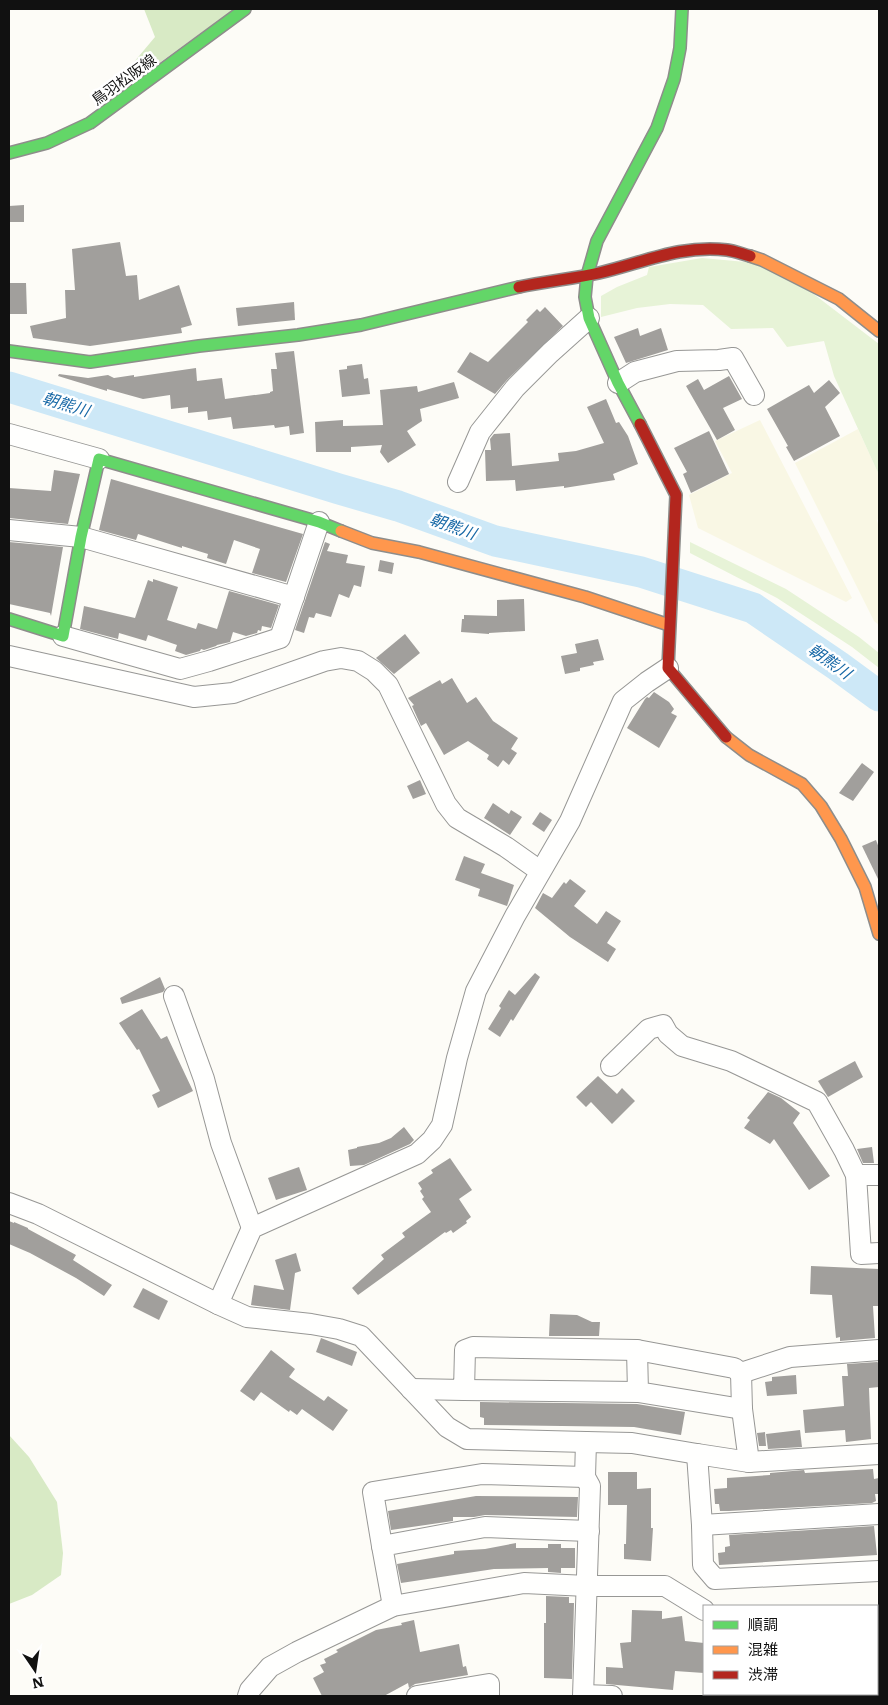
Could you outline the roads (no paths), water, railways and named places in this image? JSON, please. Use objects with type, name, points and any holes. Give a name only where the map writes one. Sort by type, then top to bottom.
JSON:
[{"type":"street","name":"鳥羽松阪線","points":[[9,153],[48,143],[90,123],[246,9]]},
{"type":"street","points":[[682,9],[680,48],[674,80],[657,128],[597,242],[587,276],[585,297],[589,318],[618,383],[676,495],[668,668],[724,735],[748,755],[802,784],[822,806],[841,839],[865,888],[879,934]]},
{"type":"street","points":[[9,350],[90,362],[199,346],[298,335],[361,325],[537,283],[587,276],[690,249],[728,250],[762,260],[840,299],[879,331]]},
{"type":"street","points":[[458,482],[480,432],[515,388],[589,318]]},
{"type":"street","points":[[618,383],[635,372],[677,361],[733,358],[754,395]]},
{"type":"street","points":[[9,434],[319,522],[372,543],[419,552],[585,597],[669,624]]},
{"type":"street","points":[[66,668],[67,638],[82,537],[99,459]]},
{"type":"street","points":[[9,620],[180,669],[280,638],[319,522]]},
{"type":"street","points":[[9,530],[82,537],[294,598]]},
{"type":"street","points":[[9,656],[194,697],[233,693],[324,661],[341,658],[358,661],[374,671],[388,685],[446,804],[457,818],[506,847],[540,871]]},
{"type":"street","points":[[218,1304],[252,1228],[417,1154],[432,1140],[442,1125],[457,1058],[476,991],[540,871],[570,821],[623,702],[668,668]]},
{"type":"street","points":[[174,996],[204,1079],[220,1142],[252,1228]]},
{"type":"street","points":[[611,1066],[649,1029],[663,1025],[668,1034],[682,1046],[731,1061],[817,1102],[842,1146],[856,1176],[861,1254],[879,1253]]},
{"type":"street","points":[[856,1176],[879,1175]]},
{"type":"street","points":[[9,1203],[38,1214],[247,1317],[339,1328],[360,1336],[447,1427],[468,1439],[632,1443],[749,1462],[879,1454]]},
{"type":"street","points":[[464,1390],[466,1350],[473,1347],[637,1350],[734,1368],[741,1373]]},
{"type":"street","points":[[637,1350],[638,1392]]},
{"type":"street","points":[[741,1373],[790,1357],[879,1350]]},
{"type":"street","points":[[741,1373],[742,1409],[749,1462]]},
{"type":"street","points":[[411,1389],[638,1392],[742,1409]]},
{"type":"street","points":[[586,1442],[585,1477],[590,1486],[584,1696],[612,1696]]},
{"type":"street","points":[[698,1454],[703,1565],[715,1579],[879,1571]]},
{"type":"street","points":[[393,1606],[373,1492],[482,1474],[585,1477]]},
{"type":"street","points":[[702,1525],[879,1514]]},
{"type":"street","points":[[382,1546],[485,1527],[589,1531]]},
{"type":"street","points":[[248,1696],[250,1690],[270,1667],[296,1652],[393,1606],[524,1582],[587,1586],[665,1586],[703,1609]]},
{"type":"street","points":[[417,1696],[490,1684],[489,1696]]},
{"type":"waterway","name":"朝熊川","points":[[9,387],[398,506],[495,541],[641,572],[753,608],[879,696]]}]
